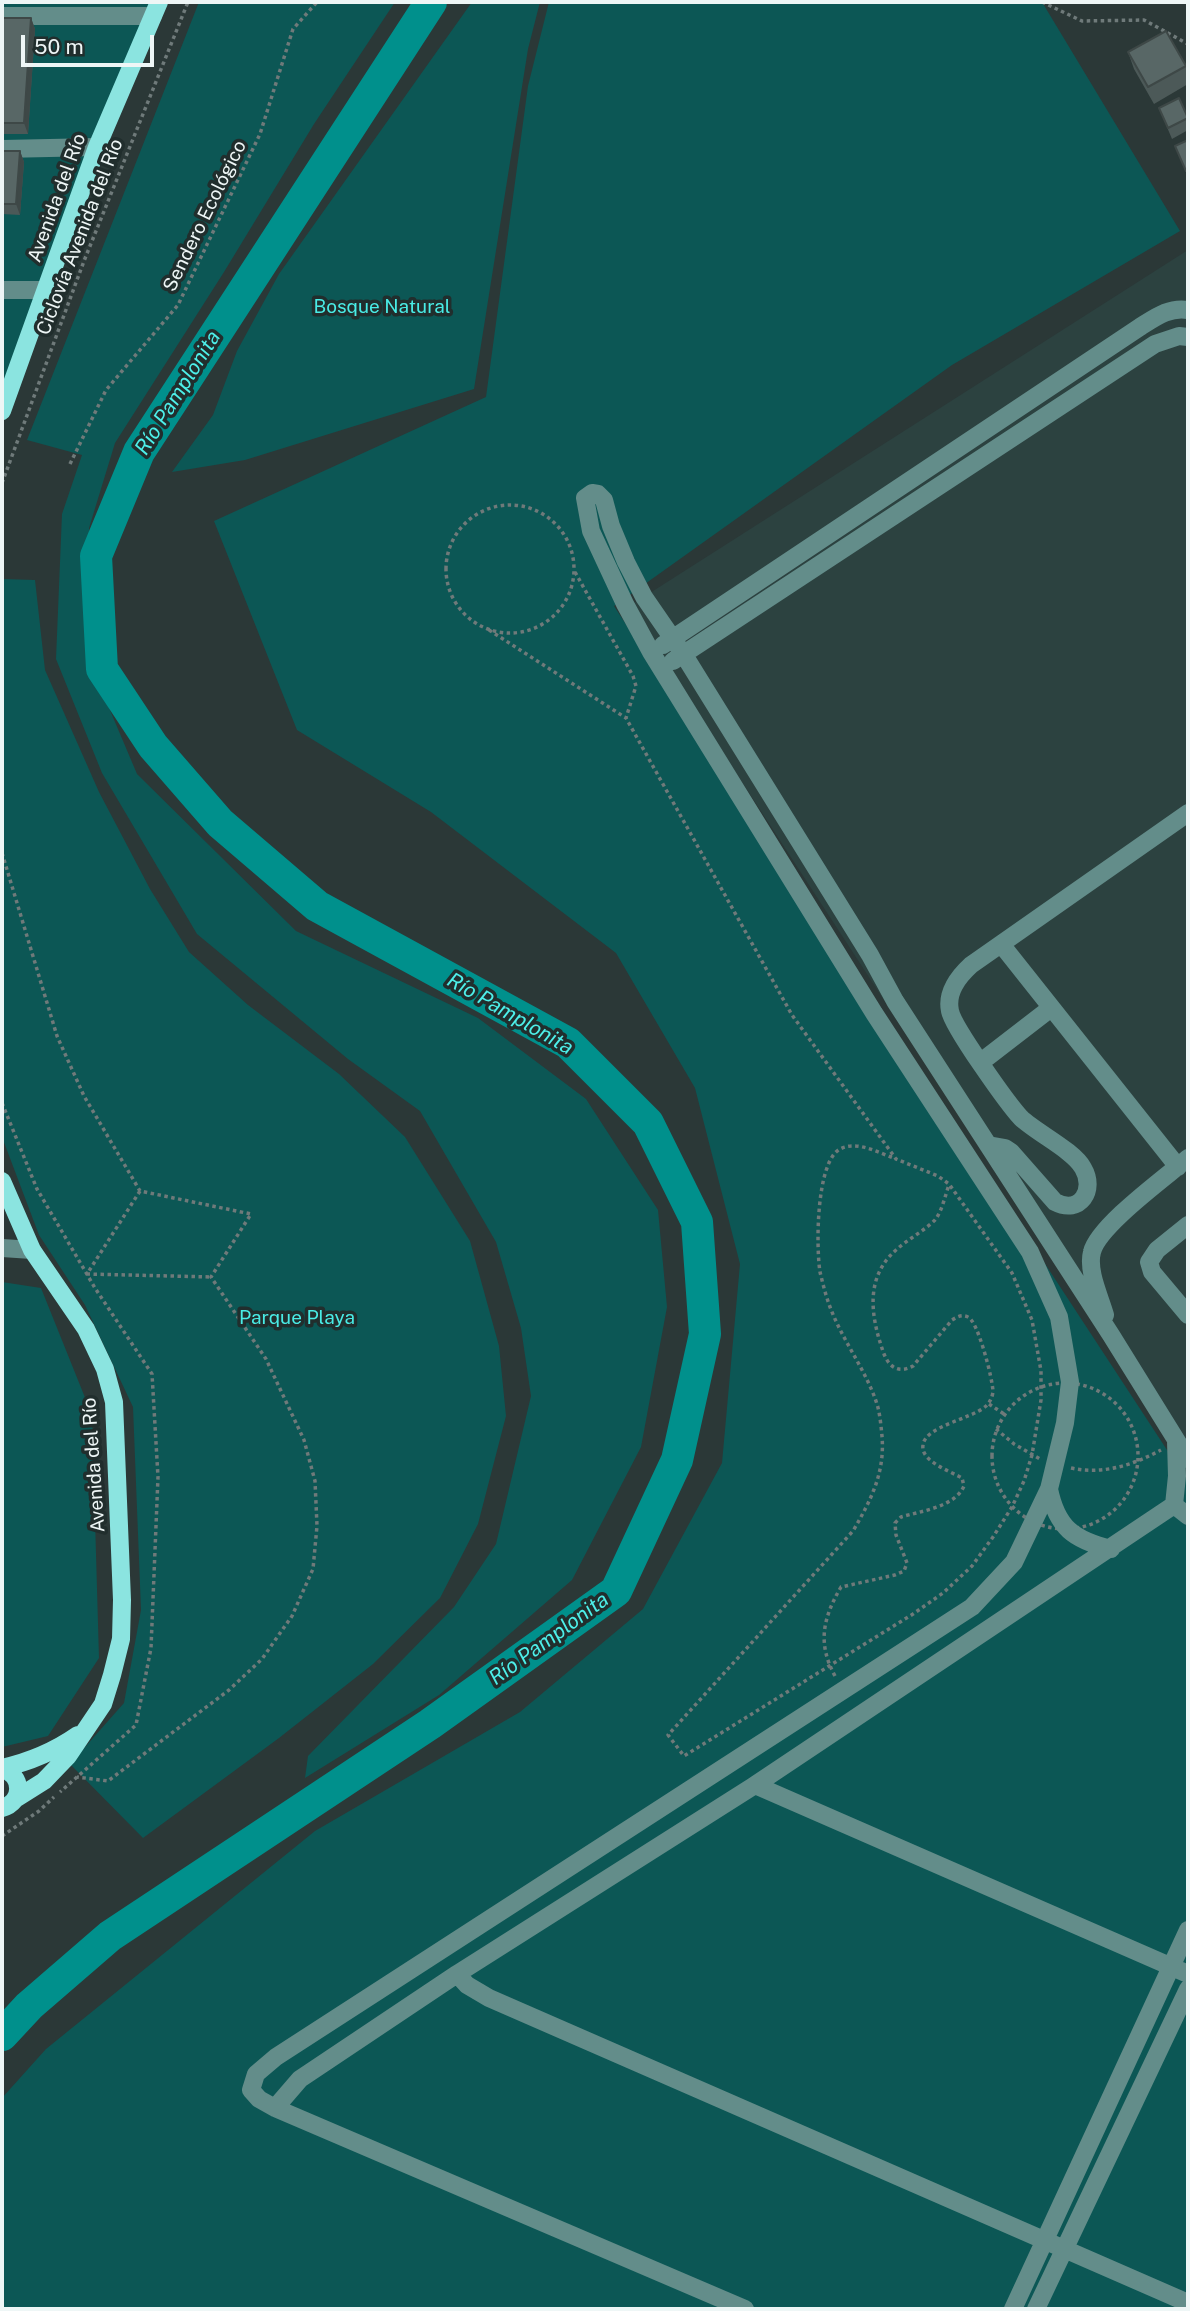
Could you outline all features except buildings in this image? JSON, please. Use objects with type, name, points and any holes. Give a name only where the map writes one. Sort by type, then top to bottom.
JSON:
[{"type":"main road","name":"Avenida del Río","points":[[2,411],[97,147],[156,9]]},
{"type":"main road","name":"Avenida del Río","points":[[2,1181],[32,1250],[86,1329],[104,1369],[114,1402],[122,1600],[121,1639],[108,1692],[89,1727],[44,1781],[6,1805]]},
{"type":"main road","points":[[2,1769],[24,1763],[60,1746],[89,1727]]},
{"type":"main road","points":[[2,1769],[9,1771],[17,1782],[19,1792],[6,1805]]},
{"type":"street","points":[[2,16],[156,9]]},
{"type":"street","points":[[2,149],[97,147]]},
{"type":"street","points":[[2,290],[46,290]]},
{"type":"street","points":[[651,652],[1163,312],[1175,308],[1188,310]]},
{"type":"street","points":[[661,668],[1155,344],[1179,336],[1188,337]]},
{"type":"street","points":[[745,2309],[275,2108],[259,2099],[251,2090],[256,2074],[276,2057],[972,1607],[1014,1562],[1049,1489],[1065,1423],[1070,1382],[1059,1317],[1030,1252],[874,1013],[651,652],[591,531],[585,498],[592,493],[598,494],[604,500],[625,562],[644,597],[684,655],[895,1001],[1188,1459]]},
{"type":"street","points":[[988,1145],[1011,1152],[1055,1202],[1072,1206],[1086,1196],[1089,1187],[1081,1164],[1021,1117],[1000,1092],[952,1018],[951,992],[964,971],[1188,813]]},
{"type":"street","points":[[1001,944],[1051,1008],[1183,1163],[1114,1221],[1097,1239],[1091,1254],[1093,1275],[1111,1335]]},
{"type":"street","points":[[846,966],[861,965],[870,956]]},
{"type":"street","points":[[874,1013],[873,1006],[877,1000],[889,997],[895,1001]]},
{"type":"street","points":[[981,1062],[1051,1008]]},
{"type":"street","points":[[1188,1225],[1157,1250],[1149,1262],[1152,1272],[1188,1315]]},
{"type":"street","points":[[2,1248],[32,1250]]},
{"type":"street","points":[[275,2108],[300,2079],[457,1974],[755,1785],[1111,1549],[1181,1510],[1177,1441]]},
{"type":"street","points":[[1049,1489],[1052,1504],[1068,1529],[1088,1544],[1111,1549]]},
{"type":"street","points":[[755,1785],[1188,1974]]},
{"type":"street","points":[[1013,2309],[1188,1930]]},
{"type":"street","points":[[457,1974],[467,1985],[489,1998],[1188,2304]]},
{"type":"street","points":[[1036,2309],[1188,1989]]},
{"type":"path","name":"Ciclovía Avenida del Río","points":[[2,483],[88,251],[188,2]]},
{"type":"path","name":"Sendero Ecológico","points":[[70,464],[106,390],[178,305],[260,134],[293,29],[317,2]]},
{"type":"path","points":[[1042,2],[1082,21],[1144,20],[1188,44]]},
{"type":"path","points":[[626,718],[636,686],[633,676],[575,572],[572,553],[562,533],[548,519],[530,509],[510,504],[489,508],[470,518],[456,535],[447,555],[446,576],[453,597],[466,615],[626,718],[792,1015],[896,1159]]},
{"type":"path","points":[[484,627],[504,632],[525,631],[544,623],[560,610],[571,592],[575,572]]},
{"type":"path","points":[[2,853],[57,1036],[84,1096],[140,1191],[251,1214],[211,1278]]},
{"type":"path","points":[[849,1146],[861,1147],[896,1159],[944,1178],[1012,1273],[1032,1320],[1041,1371],[1038,1425],[1032,1455],[1012,1507],[993,1537],[972,1566],[943,1593],[684,1756],[668,1735],[853,1531],[872,1499],[881,1467],[882,1438],[877,1405],[827,1299],[820,1270],[820,1196],[830,1158],[838,1150],[849,1146]]},
{"type":"path","points":[[844,1689],[830,1665],[823,1636],[841,1587],[904,1571],[907,1563],[896,1535],[895,1523],[901,1517],[953,1500],[961,1494],[964,1486],[962,1478],[929,1459],[923,1452],[923,1443],[929,1434],[981,1410],[989,1404],[992,1396],[993,1386],[978,1332],[975,1323],[968,1317],[960,1316],[952,1320],[913,1366],[898,1370],[890,1365],[884,1355],[873,1313],[873,1291],[884,1264],[898,1248],[936,1219],[949,1184]]},
{"type":"path","points":[[140,1191],[87,1274],[211,1278]]},
{"type":"path","points":[[77,1777],[108,1781],[229,1690],[262,1659],[292,1616],[313,1569],[317,1526],[315,1480],[304,1440],[266,1359],[211,1278]]},
{"type":"path","points":[[989,1404],[1004,1414]]},
{"type":"path","points":[[996,1429],[1032,1455],[1055,1465],[1077,1470],[1103,1471],[1139,1461],[1177,1441]]},
{"type":"shaded area","points":[[1188,250],[1188,1467],[628,607]]},
{"type":"green space","points":[[2,2],[161,2],[2,401]]},
{"type":"green space","points":[[199,2],[395,2],[314,124],[115,443],[89,528],[93,670],[137,774],[296,931],[478,1018],[586,1099],[658,1210],[667,1307],[641,1447],[572,1580],[439,1695],[305,1778],[308,1756],[454,1607],[496,1544],[531,1396],[521,1328],[496,1242],[420,1111],[348,1059],[197,934],[102,773],[56,659],[62,514],[82,455],[27,440]]},
{"type":"green space","name":"Bosque Natural","points":[[472,2],[540,2],[528,49],[474,389],[245,460],[172,472],[213,415],[237,351],[279,274]]},
{"type":"green space","points":[[549,2],[1042,2],[1180,231],[952,365],[614,606],[1188,1482],[1188,2309],[2,2309],[2,2098],[46,2049],[315,1831],[520,1712],[643,1609],[722,1463],[740,1264],[695,1088],[616,953],[431,812],[297,730],[214,521],[486,397],[528,86]]},
{"type":"green space","name":"Parque Playa","points":[[2,579],[35,580],[45,670],[99,792],[150,889],[189,952],[248,1005],[339,1074],[405,1137],[470,1241],[499,1346],[506,1416],[478,1524],[440,1598],[373,1664],[279,1738],[143,1838],[70,1764],[124,1703],[141,1610],[133,1407],[85,1305],[39,1235],[2,1137]]},
{"type":"green space","points":[[2,1282],[41,1288],[92,1415],[99,1658],[48,1736],[2,1747]]},
{"type":"waterway","name":"Río Pamplonita","points":[[2,2035],[29,2006],[110,1936],[430,1724],[616,1591],[677,1460],[705,1334],[697,1222],[648,1123],[568,1043],[317,906],[220,823],[153,746],[102,669],[96,556],[139,452],[431,2]]}]
